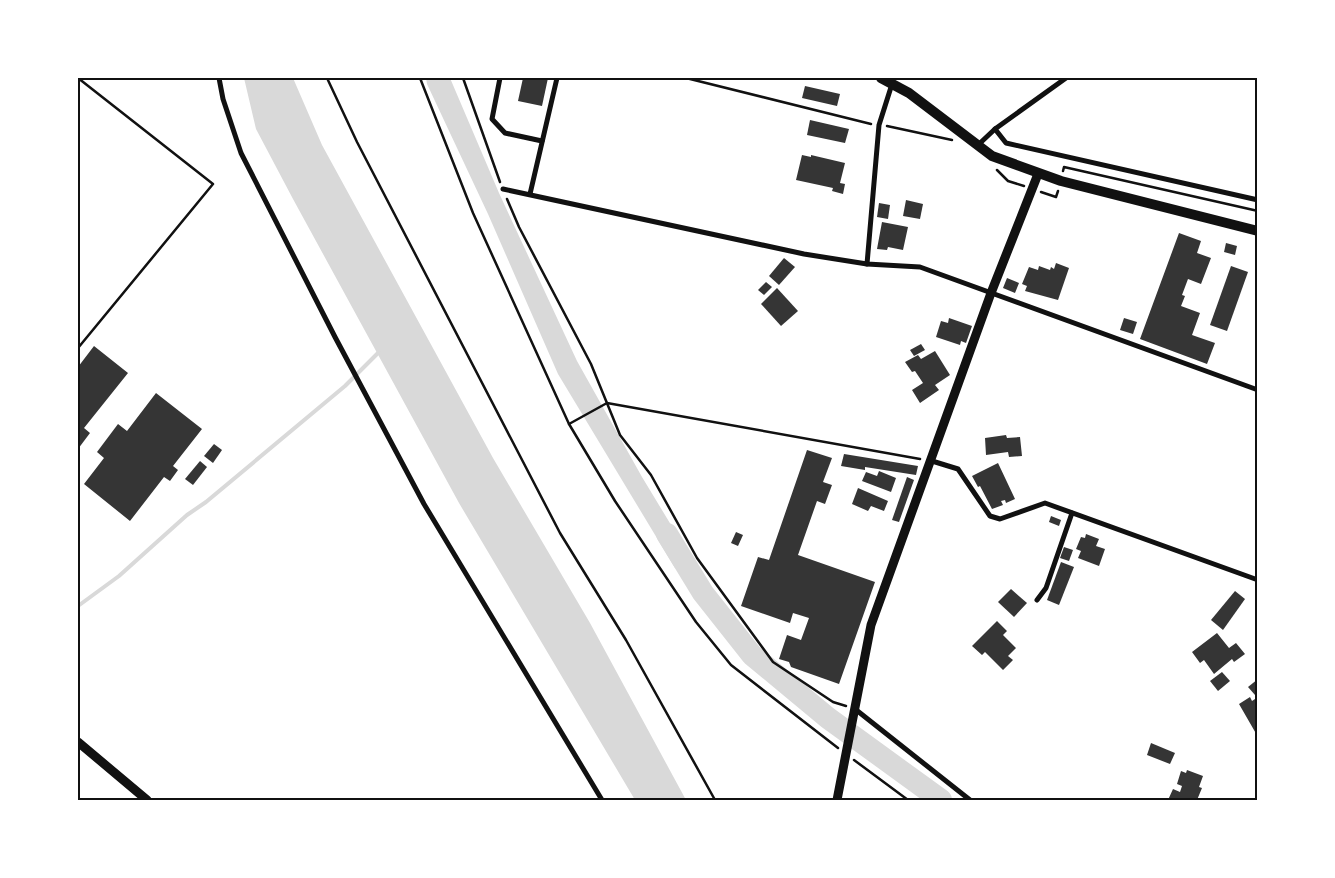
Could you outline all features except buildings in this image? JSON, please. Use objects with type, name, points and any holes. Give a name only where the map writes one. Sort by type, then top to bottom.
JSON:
[{"type":"main road","points":[[881,78],[992,156],[1061,181],[1258,231]]},
{"type":"street","points":[[219,78],[223,99],[241,153],[335,337],[424,504],[602,800]]},
{"type":"street","points":[[500,78],[492,119],[505,133],[542,141]]},
{"type":"street","points":[[530,194],[556,78]]},
{"type":"street","points":[[978,145],[995,129],[1066,78]]},
{"type":"street","points":[[867,264],[879,125],[892,84]]},
{"type":"street","points":[[995,129],[1006,143],[1258,200]]},
{"type":"street","points":[[837,800],[871,625],[932,461],[991,293],[1038,174]]},
{"type":"street","points":[[503,189],[804,254],[867,264],[920,267],[1258,390]]},
{"type":"street","points":[[932,461],[958,469],[980,504],[990,516],[1000,519],[1045,503],[1258,580]]},
{"type":"street","points":[[1037,600],[1046,588],[1072,513]]},
{"type":"street","points":[[854,708],[970,800]]},
{"type":"street","points":[[78,742],[147,800]]},
{"type":"path","points":[[78,78],[213,184],[78,348]]},
{"type":"path","points":[[327,78],[357,142],[560,533],[626,640],[715,800]]},
{"type":"path","points":[[420,78],[472,213],[569,424],[615,501],[696,622],[731,665],[847,751],[908,800]]},
{"type":"path","points":[[463,78],[503,189],[519,227],[591,364],[620,435],[651,475],[697,558],[773,662],[833,702],[854,708]]},
{"type":"path","points":[[1061,181],[1064,167],[1258,211]]},
{"type":"path","points":[[569,424],[607,403],[932,461]]},
{"type":"shaded area","points":[[244,78],[293,78],[322,145],[493,458],[590,623],[686,800],[635,800],[459,503],[293,199],[256,129]]},
{"type":"shaded area","points":[[426,78],[450,78],[499,193],[577,361],[642,477],[688,553],[675,568],[558,374],[488,214],[427,84]]},
{"type":"waterway","points":[[78,606],[119,576],[187,515],[206,502],[345,386],[379,352]]},
{"type":"waterway","points":[[667,534],[703,593],[752,655],[828,718],[941,800]]}]
